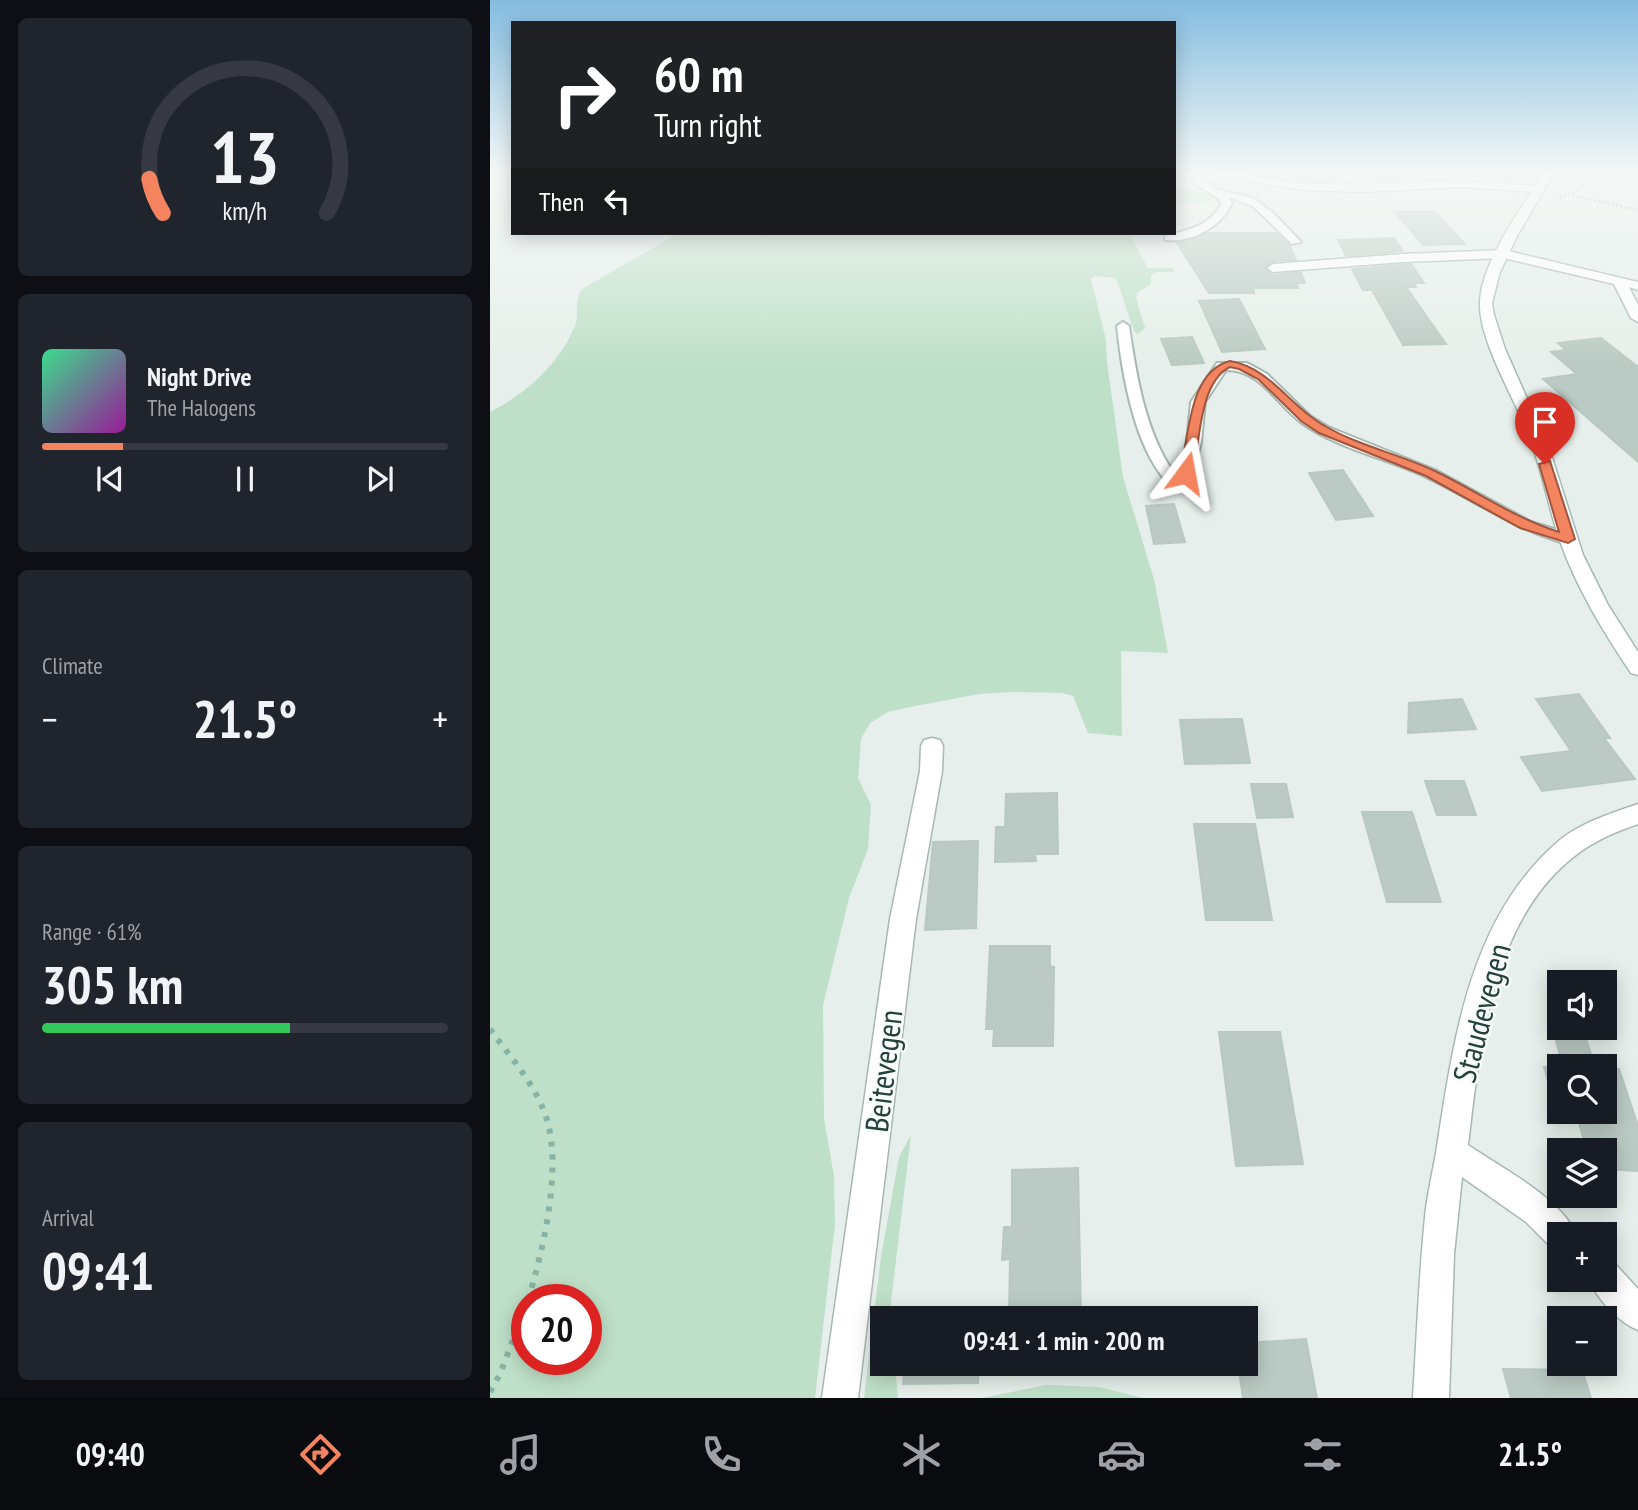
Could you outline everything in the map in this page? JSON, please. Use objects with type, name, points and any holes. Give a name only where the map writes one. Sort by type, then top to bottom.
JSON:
[{"type":"street","points":[[1513,236],[1489,280],[1485,306],[1492,330],[1538,438],[1568,539],[1590,591],[1638,668]]},
{"type":"street","points":[[1273,268],[1403,258],[1504,254],[1638,286]]},
{"type":"street","points":[[1619,281],[1638,318]]},
{"type":"street","name":"Beitevegen","points":[[840,1398],[903,919],[930,771],[932,746]]},
{"type":"street","name":"Staudevegen","points":[[1431,1398],[1442,1205],[1465,1067],[1484,984],[1503,934],[1536,880],[1564,850],[1618,821],[1638,814]]},
{"type":"street","points":[[1452,1152],[1537,1211],[1548,1222]]},
{"type":"street","points":[[1617,1291],[1638,1313]]},
{"type":"lane","points":[[1290,236],[1296,242]]},
{"type":"lane","points":[[1124,326],[1129,372],[1158,459],[1165,475],[1171,479],[1186,473],[1202,392],[1223,366],[1235,364],[1262,377],[1305,419],[1323,430],[1430,473],[1525,525],[1568,539]]},
{"type":"path","points":[[490,1029],[531,1088],[547,1121],[552,1144],[550,1196],[531,1284]]},
{"type":"path","points":[[490,1392],[511,1344]]},
{"type":"green space","points":[[673,236],[1131,236],[1148,268],[1172,268],[1174,272],[1157,272],[1151,275],[1151,284],[1137,293],[1145,328],[1138,334],[1134,331],[1116,278],[1095,276],[1091,279],[1106,340],[1123,477],[1154,579],[1168,653],[1121,651],[1122,736],[1088,733],[1073,696],[1062,693],[1010,692],[979,694],[888,712],[870,723],[861,739],[858,778],[871,805],[868,849],[849,898],[823,1005],[824,1119],[834,1176],[835,1224],[815,1398],[490,1398],[490,412],[528,387],[551,365],[568,340],[577,317],[578,299],[582,289]]},
{"type":"green space","points":[[911,1135],[891,1306],[875,1306],[881,1257],[899,1157]]},
{"type":"green space","points":[[870,1348],[870,1376],[896,1376],[898,1398],[864,1398]]},
{"type":"green space","points":[[1046,1385],[1099,1387],[1143,1398],[982,1398]]},
{"type":"building","points":[[1198,236],[1280,236],[1290,246],[1296,260],[1273,261],[1265,269],[1273,275],[1301,272],[1305,283],[1296,283],[1298,288],[1253,288],[1254,293],[1209,293],[1177,243]]},
{"type":"building","points":[[1416,236],[1458,236],[1465,244],[1423,245]]},
{"type":"building","points":[[1394,238],[1403,251],[1346,256],[1338,240]]},
{"type":"building","points":[[1411,264],[1424,283],[1413,283],[1416,287],[1406,287],[1446,344],[1403,345],[1372,290],[1363,290],[1352,269]]},
{"type":"building","points":[[1239,299],[1265,349],[1222,352],[1199,301]]},
{"type":"building","points":[[1192,337],[1204,363],[1172,365],[1161,339]]},
{"type":"building","points":[[1601,338],[1638,367],[1638,462],[1543,379],[1577,374],[1551,352],[1566,350],[1558,343]]},
{"type":"building","points":[[1343,470],[1373,516],[1336,520],[1309,473]]},
{"type":"building","points":[[1174,504],[1185,542],[1154,544],[1146,506]]},
{"type":"building","points":[[1579,694],[1610,738],[1604,738],[1635,779],[1542,791],[1521,757],[1571,751],[1536,699]]},
{"type":"building","points":[[1462,699],[1476,729],[1408,733],[1409,703]]},
{"type":"building","points":[[1242,719],[1250,763],[1185,764],[1180,720]]},
{"type":"building","points":[[1425,781],[1464,781],[1476,815],[1437,815]]},
{"type":"building","points":[[1251,784],[1286,784],[1293,817],[1257,818]]},
{"type":"building","points":[[1057,793],[1058,854],[1035,854],[1036,861],[995,862],[996,827],[1005,827],[1006,794]]},
{"type":"building","points":[[1362,812],[1412,812],[1441,902],[1387,902]]},
{"type":"building","points":[[1194,824],[1255,824],[1272,920],[1206,920]]},
{"type":"building","points":[[978,841],[976,928],[925,930],[933,842]]},
{"type":"building","points":[[990,946],[1050,946],[1050,966],[1054,967],[1053,1046],[993,1046],[994,1029],[986,1029]]},
{"type":"building","points":[[1219,1032],[1280,1032],[1303,1164],[1236,1166]]},
{"type":"building","points":[[1556,1040],[1586,1040],[1591,1054],[1560,1054]]},
{"type":"building","points":[[1619,1069],[1638,1126],[1638,1171],[1617,1170],[1617,1138],[1583,1138],[1579,1124],[1617,1124]]},
{"type":"building","points":[[1078,1168],[1081,1306],[1009,1306],[1010,1259],[1002,1260],[1004,1227],[1012,1227],[1012,1170]]},
{"type":"building","points":[[1306,1339],[1317,1398],[1243,1398],[1240,1376],[1258,1376],[1258,1342]]},
{"type":"building","points":[[1503,1369],[1547,1370],[1547,1376],[1584,1376],[1591,1398],[1511,1398]]},
{"type":"building","points":[[904,1376],[978,1376],[978,1383],[903,1384]]},
{"type":"route","points":[[1186,473],[1202,392],[1223,366],[1230,364],[1242,366],[1262,377],[1305,419],[1323,430],[1430,473],[1507,517],[1568,539],[1545,464]]}]
